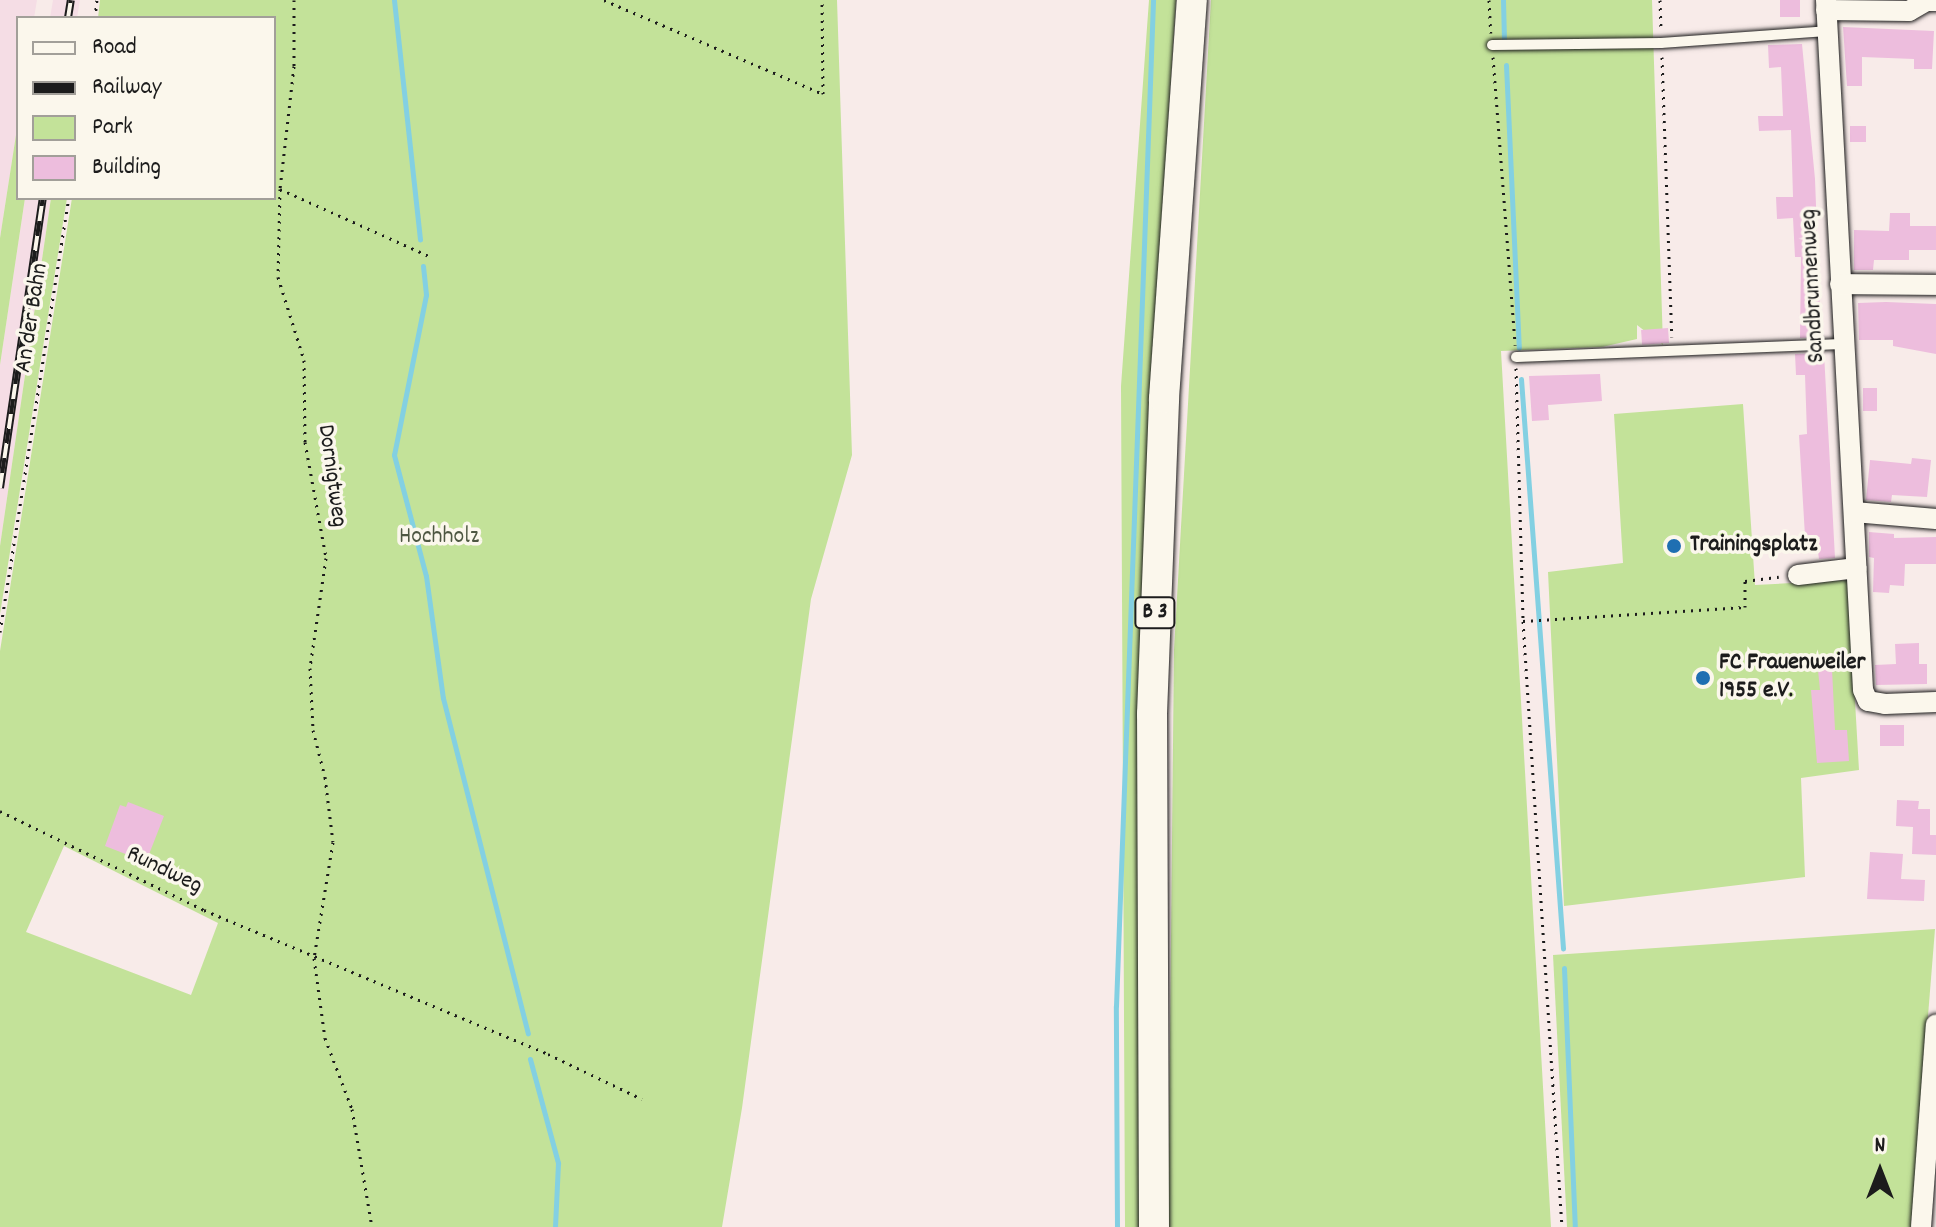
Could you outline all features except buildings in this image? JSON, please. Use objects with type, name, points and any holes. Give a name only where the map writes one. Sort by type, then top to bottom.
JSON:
[{"type":"main road","name":"B 3","points":[[1154,1227],[1150,1029],[1152,698],[1164,398],[1192,0]]},
{"type":"street","points":[[1826,5],[1909,11],[1926,1],[1936,1]]},
{"type":"street","name":"Sandbrunnenweg","points":[[1826,5],[1863,690],[1868,701],[1885,704],[1936,702]]},
{"type":"street","points":[[1840,284],[1936,285]]},
{"type":"street","points":[[1854,512],[1936,519]]},
{"type":"street","points":[[1798,575],[1857,568]]},
{"type":"street","points":[[1921,1227],[1936,1025]]},
{"type":"lane","points":[[1492,45],[1661,43],[1827,31]]},
{"type":"lane","points":[[1516,357],[1843,344]]},
{"type":"path","name":"Dornigtweg","points":[[294,0],[294,66],[280,189],[278,277],[304,360],[305,442],[326,558],[310,668],[313,730],[325,777],[333,842],[314,958],[325,1038],[352,1109],[372,1227]]},
{"type":"path","points":[[604,0],[823,94],[822,0]]},
{"type":"path","points":[[1489,0],[1516,357],[1524,621],[1562,1227]]},
{"type":"path","points":[[1660,0],[1673,353]]},
{"type":"path","points":[[280,189],[431,257]]},
{"type":"path","name":"An der Bahn","points":[[0,632],[69,200]]},
{"type":"path","points":[[1524,621],[1745,607],[1745,581],[1798,575]]},
{"type":"path","name":"Rundweg","points":[[0,811],[204,910],[548,1054],[642,1099]]},
{"type":"shaded area","points":[[0,0],[37,0],[34,16],[16,16],[16,135],[0,238]]},
{"type":"shaded area","points":[[53,0],[80,0],[77,16],[50,16]]},
{"type":"shaded area","points":[[25,200],[51,200],[0,546],[0,365]]},
{"type":"green space","name":"Hochholz","points":[[100,0],[837,0],[852,455],[811,599],[742,1108],[722,1227],[0,1227],[0,651],[72,200],[276,200],[276,16],[98,16]],"holes":[[[64,846],[218,923],[191,995],[26,932]]]},
{"type":"green space","points":[[1149,0],[1176,0],[1148,439],[1139,708],[1139,1227],[1125,1227],[1121,386]]},
{"type":"green space","points":[[1211,0],[1652,0],[1663,345],[1637,325],[1637,339],[1602,347],[1501,351],[1551,1227],[1168,1227],[1174,650]]},
{"type":"green space","points":[[16,135],[16,200],[25,200],[0,365],[0,238]]},
{"type":"green space","points":[[51,200],[67,200],[0,614],[0,546]]},
{"type":"green space","name":"FC Frauenweiler 1955 e.V.","points":[[1743,404],[1755,585],[1848,580],[1859,770],[1801,778],[1805,877],[1564,906],[1548,572],[1623,563],[1614,414]]},
{"type":"green space","points":[[1935,929],[1911,1227],[1567,1227],[1553,955]]},
{"type":"waterway","points":[[394,0],[420,240]]},
{"type":"waterway","points":[[1117,1227],[1116,1006],[1153,0]]},
{"type":"waterway","points":[[1503,0],[1504,41]]},
{"type":"waterway","points":[[1506,65],[1519,348]]},
{"type":"waterway","points":[[423,266],[426,295],[394,455],[426,576],[443,698],[528,1033]]},
{"type":"waterway","points":[[1521,379],[1563,948]]},
{"type":"waterway","points":[[1564,968],[1575,1227]]},
{"type":"waterway","points":[[530,1059],[558,1163],[555,1227]]},
{"type":"railway","points":[[68,16],[71,0]]},
{"type":"railway","points":[[0,488],[43,200]]},
{"type":"place","name":"Trainingsplatz","points":[[1674,546]]},
{"type":"place","name":"FC Frauenweiler 1955 e.V.","points":[[1703,678]]}]
